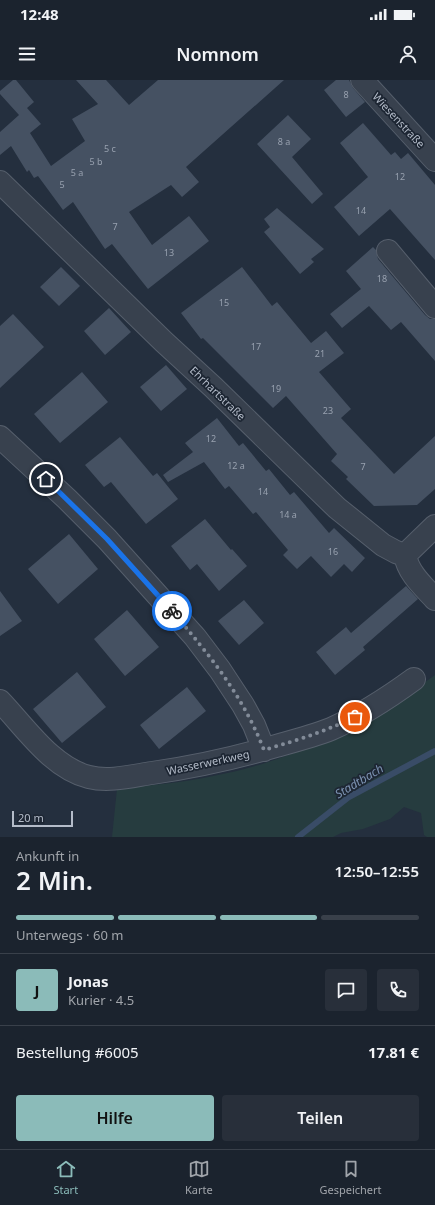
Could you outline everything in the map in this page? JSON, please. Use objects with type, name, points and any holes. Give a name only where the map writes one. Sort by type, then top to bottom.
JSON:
[{"type":"street","name":"Wiesenstraße","points":[[362,80],[435,160]]},
{"type":"street","name":"Ehrhartstraße","points":[[0,182],[337,508],[383,545],[396,552],[405,554]]},
{"type":"street","points":[[388,252],[435,307]]},
{"type":"street","points":[[0,437],[67,499],[107,539],[195,638],[220,670],[243,705],[254,725],[264,750]]},
{"type":"street","points":[[435,526],[405,554],[407,564],[416,579],[435,599]]},
{"type":"street","name":"Wasserwerkweg","points":[[0,701],[51,756],[73,770],[89,777],[105,778],[170,771],[264,750],[311,736],[330,729],[388,698],[414,679]]},
{"type":"green space","points":[[435,675],[435,837],[427,837],[424,835],[421,813],[404,807],[390,819],[363,829],[341,833],[333,837],[112,837],[117,789],[201,778],[237,771],[284,757],[308,748],[352,727],[401,700]]},
{"type":"building","points":[[13,80],[16,80],[34,102],[27,108],[41,124],[30,133],[51,166],[85,141],[72,119],[98,104],[76,80],[106,80],[129,105],[158,80],[284,80],[186,167],[199,182],[182,197],[171,185],[129,212],[152,245],[189,216],[209,241],[148,289],[112,244],[105,249],[73,202],[63,210],[38,176],[34,178],[29,170],[27,172],[11,146],[0,155],[0,132],[19,115],[0,94],[0,91]]},
{"type":"building","points":[[336,80],[349,80],[353,88],[365,102],[346,117],[324,90]]},
{"type":"building","points":[[288,115],[311,139],[292,157],[323,194],[312,204],[257,144]]},
{"type":"building","points":[[363,123],[391,155],[395,152],[401,159],[408,153],[435,185],[435,260],[390,209],[359,236],[334,207],[368,177],[340,143]]},
{"type":"building","points":[[277,208],[324,249],[311,259],[314,262],[300,274],[264,232],[270,227],[264,219]]},
{"type":"building","points":[[373,247],[376,250],[378,259],[425,315],[430,319],[435,319],[435,361],[401,322],[391,330],[369,306],[342,328],[330,314],[361,289],[346,271]]},
{"type":"building","points":[[61,267],[80,286],[59,306],[40,287]]},
{"type":"building","points":[[242,267],[272,306],[277,302],[311,343],[326,331],[344,353],[319,372],[351,409],[341,418],[394,474],[435,436],[435,489],[417,505],[374,506],[346,479],[348,477],[331,461],[337,454],[286,396],[273,408],[203,338],[201,339],[181,313]]},
{"type":"building","points":[[109,308],[131,332],[105,355],[84,331]]},
{"type":"building","points":[[13,314],[44,347],[0,388],[0,326]]},
{"type":"building","points":[[166,365],[187,389],[161,411],[140,387]]},
{"type":"building","points":[[82,372],[108,402],[60,443],[34,414]]},
{"type":"building","points":[[217,418],[239,446],[243,443],[266,471],[269,469],[290,495],[294,492],[329,533],[334,528],[365,558],[352,572],[344,564],[331,577],[311,556],[297,569],[283,555],[288,550],[256,512],[253,514],[229,486],[225,489],[204,462],[168,482],[163,475],[193,452],[185,443]]},
{"type":"building","points":[[120,437],[153,476],[157,473],[178,499],[146,524],[111,482],[104,487],[85,465]]},
{"type":"building","points":[[205,519],[231,550],[232,549],[247,566],[219,591],[197,564],[190,570],[171,546]]},
{"type":"building","points":[[69,534],[98,569],[58,604],[28,569]]},
{"type":"building","points":[[406,586],[418,599],[363,647],[365,650],[335,675],[316,652],[346,627],[351,633]]},
{"type":"building","points":[[0,591],[22,621],[0,636]]},
{"type":"building","points":[[244,600],[264,623],[239,645],[218,621]]},
{"type":"building","points":[[127,610],[159,647],[125,676],[94,639]]},
{"type":"building","points":[[77,672],[106,707],[62,743],[33,709]]},
{"type":"building","points":[[187,687],[206,711],[159,749],[140,725]]},
{"type":"waterway","name":"Stadtbach","points":[[298,837],[349,797],[435,751]]},
{"type":"way so far","points":[[172,611],[220,670],[254,725],[264,750],[311,736],[355,717]]},
{"type":"route","points":[[46,479],[107,539],[172,611]]}]
